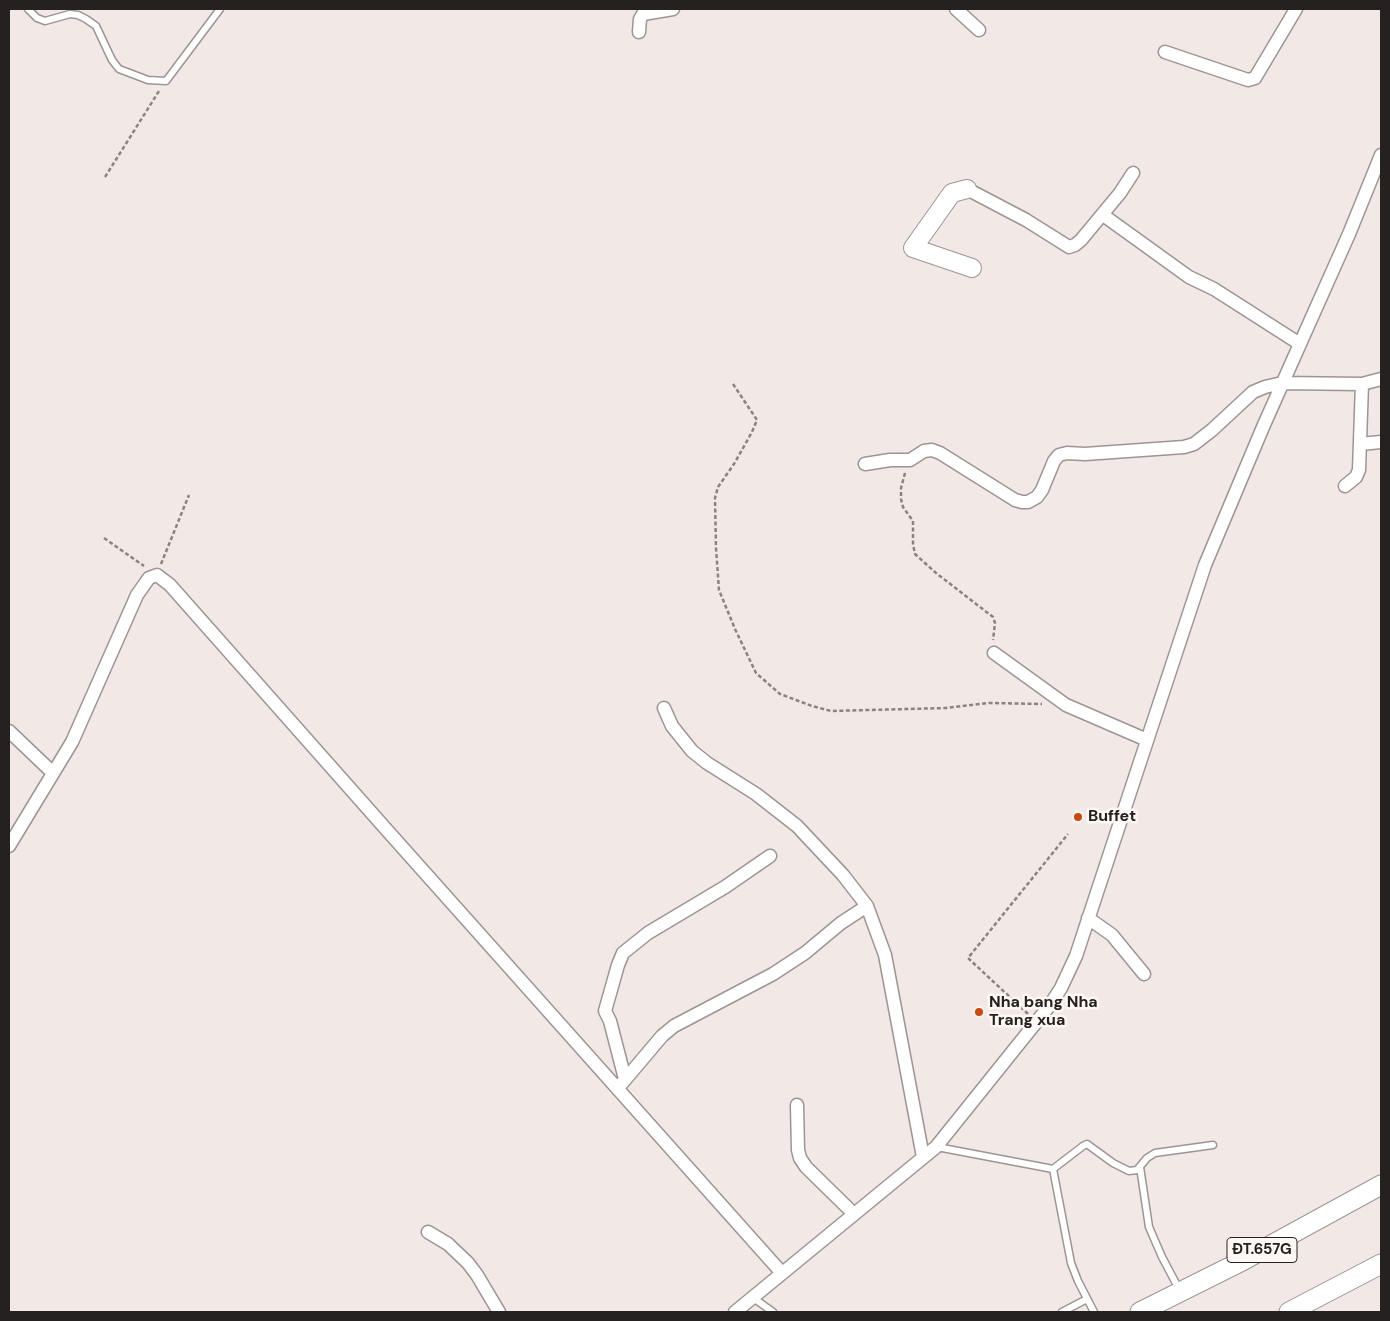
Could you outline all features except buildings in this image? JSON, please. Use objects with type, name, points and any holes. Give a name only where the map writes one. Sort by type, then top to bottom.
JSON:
[{"type":"main road","points":[[967,189],[952,193],[913,248],[972,268]]},
{"type":"main road","name":"ĐT.657G","points":[[1140,1312],[1242,1261],[1381,1185]]},
{"type":"main road","points":[[1289,1312],[1381,1264]]},
{"type":"street","points":[[639,32],[640,19],[643,14],[673,9]]},
{"type":"street","points":[[1165,52],[1248,80],[1255,78],[1296,9]]},
{"type":"street","points":[[962,11],[979,30]]},
{"type":"street","points":[[735,1312],[781,1272],[936,1147],[1050,1005],[1069,972],[1205,565],[1282,383],[1349,234],[1381,155]]},
{"type":"street","points":[[967,189],[1026,220],[1069,247],[1081,240],[1103,215],[1132,174]]},
{"type":"street","points":[[1103,215],[1189,277],[1214,289],[1300,344]]},
{"type":"street","points":[[865,464],[890,460],[910,460],[924,451],[932,450],[1015,500],[1028,502],[1037,498],[1054,461],[1059,455],[1184,447],[1194,444],[1212,430],[1253,392],[1282,383],[1362,384],[1381,379]]},
{"type":"street","points":[[1345,486],[1358,474],[1362,384]]},
{"type":"street","points":[[1360,444],[1381,442]]},
{"type":"street","points":[[9,846],[72,742],[137,594],[149,578],[157,575],[170,585],[385,828],[621,1083],[781,1272]]},
{"type":"street","points":[[994,653],[1066,705],[1147,740]]},
{"type":"street","points":[[664,708],[672,726],[692,751],[707,763],[756,794],[797,826],[843,875],[866,906],[885,955],[923,1157]]},
{"type":"street","points":[[9,731],[53,773]]},
{"type":"street","points":[[621,1083],[610,1022],[605,1011],[623,953],[648,933],[725,887],[770,856]]},
{"type":"street","points":[[621,1083],[662,1036],[674,1026],[774,974],[805,953],[841,923],[866,906]]},
{"type":"street","points":[[1088,918],[1112,935],[1144,974]]},
{"type":"street","points":[[797,1105],[798,1150],[800,1158],[806,1167],[854,1214]]},
{"type":"street","points":[[428,1232],[448,1244],[468,1263],[478,1275],[499,1312]]},
{"type":"lane","points":[[28,9],[37,18],[45,21],[70,14],[86,19],[96,26],[112,60],[119,68],[148,80],[166,81],[220,9]]},
{"type":"lane","points":[[936,1147],[1053,1169],[1087,1144],[1113,1163],[1129,1171],[1137,1170],[1151,1155],[1213,1145]]},
{"type":"lane","points":[[1140,1167],[1149,1227],[1180,1292]]},
{"type":"lane","points":[[1053,1169],[1072,1263],[1094,1312]]},
{"type":"lane","points":[[752,1297],[773,1312]]},
{"type":"lane","points":[[1062,1312],[1087,1299]]},
{"type":"path","points":[[105,177],[166,81]]},
{"type":"path","points":[[733,384],[757,420],[739,456],[718,487],[715,498],[719,590],[756,673],[767,684],[780,694],[831,711],[946,708],[989,703],[1066,705]]},
{"type":"path","points":[[910,460],[901,488],[901,499],[903,507],[913,521],[912,544],[915,554],[936,573],[993,617],[995,623],[991,650],[994,653]]},
{"type":"path","points":[[104,538],[157,575],[189,495]]},
{"type":"path","points":[[1036,1022],[968,958],[1068,834]]},
{"type":"place","name":"Buffet","points":[[1078,817]]},
{"type":"place","name":"Nha bang Nha Trang xua","points":[[979,1012]]}]
